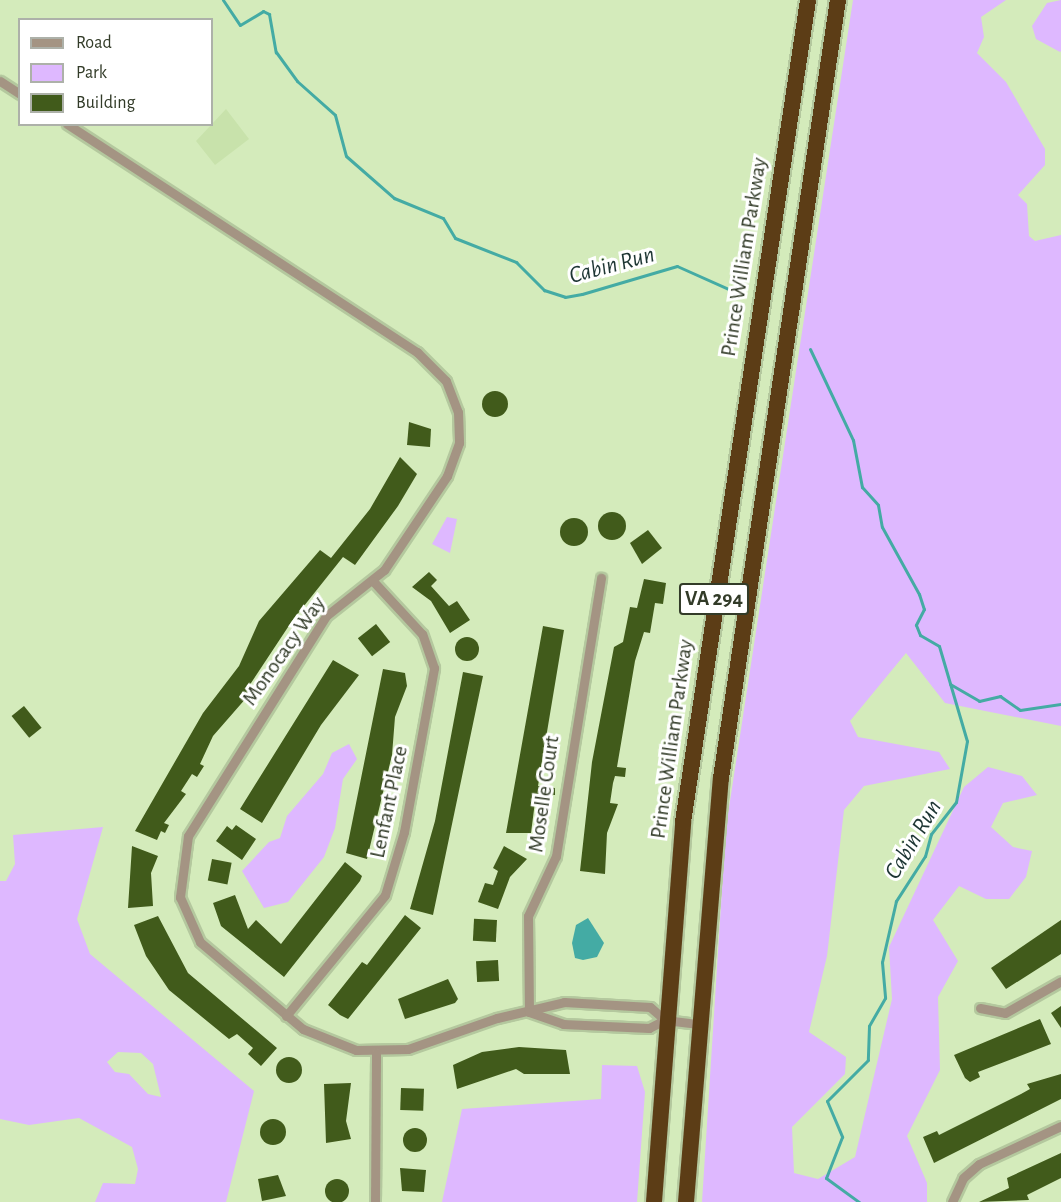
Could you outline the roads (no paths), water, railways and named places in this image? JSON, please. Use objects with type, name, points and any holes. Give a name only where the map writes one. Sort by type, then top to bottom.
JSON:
[{"type":"highway","name":"Prince William Parkway","points":[[654,1202],[665,1020],[703,673],[808,0]]},
{"type":"highway","name":"VA 294","points":[[686,1202],[697,1024],[721,778],[838,0]]},
{"type":"street","points":[[0,81],[18,93]]},
{"type":"street","name":"Monocacy Way","points":[[70,126],[417,352],[446,381],[458,412],[454,463],[374,581],[326,616],[197,818],[181,859],[180,897],[200,942],[285,1016],[320,1039],[376,1052],[423,1046],[497,1018],[564,1002],[650,1007],[665,1020]]},
{"type":"street","name":"Moselle Court","points":[[529,1012],[528,916],[556,856],[602,578]]},
{"type":"street","name":"Lenfant Place","points":[[285,1016],[385,895],[404,832],[434,668],[422,634],[374,581]]},
{"type":"street","points":[[980,1008],[1005,1013],[1061,981]]},
{"type":"street","name":"Monocacy Way","points":[[529,1012],[586,1025],[649,1028],[665,1020],[697,1024]]},
{"type":"street","points":[[375,1202],[376,1052]]},
{"type":"street","points":[[952,1202],[963,1178],[980,1164],[1061,1126]]},
{"type":"water","points":[[588,918],[604,943],[597,957],[583,960],[575,958],[572,943],[576,925]]},
{"type":"waterway","name":"Cabin Run","points":[[223,0],[240,25],[263,11],[269,14],[276,52],[297,81],[335,115],[346,156],[394,198],[443,218],[455,238],[516,262],[544,290],[565,297],[582,294],[677,266],[733,291]]},
{"type":"waterway","name":"Cabin Run","points":[[810,349],[853,440],[862,487],[878,505],[882,527],[919,594],[924,609],[916,625],[920,635],[939,646],[967,741],[956,802],[931,834],[925,856],[896,901],[882,962],[885,998],[869,1026],[868,1060],[827,1101],[842,1137],[826,1178],[859,1202]]},
{"type":"waterway","points":[[950,684],[979,701],[1000,696],[1020,710],[1061,704]]}]
